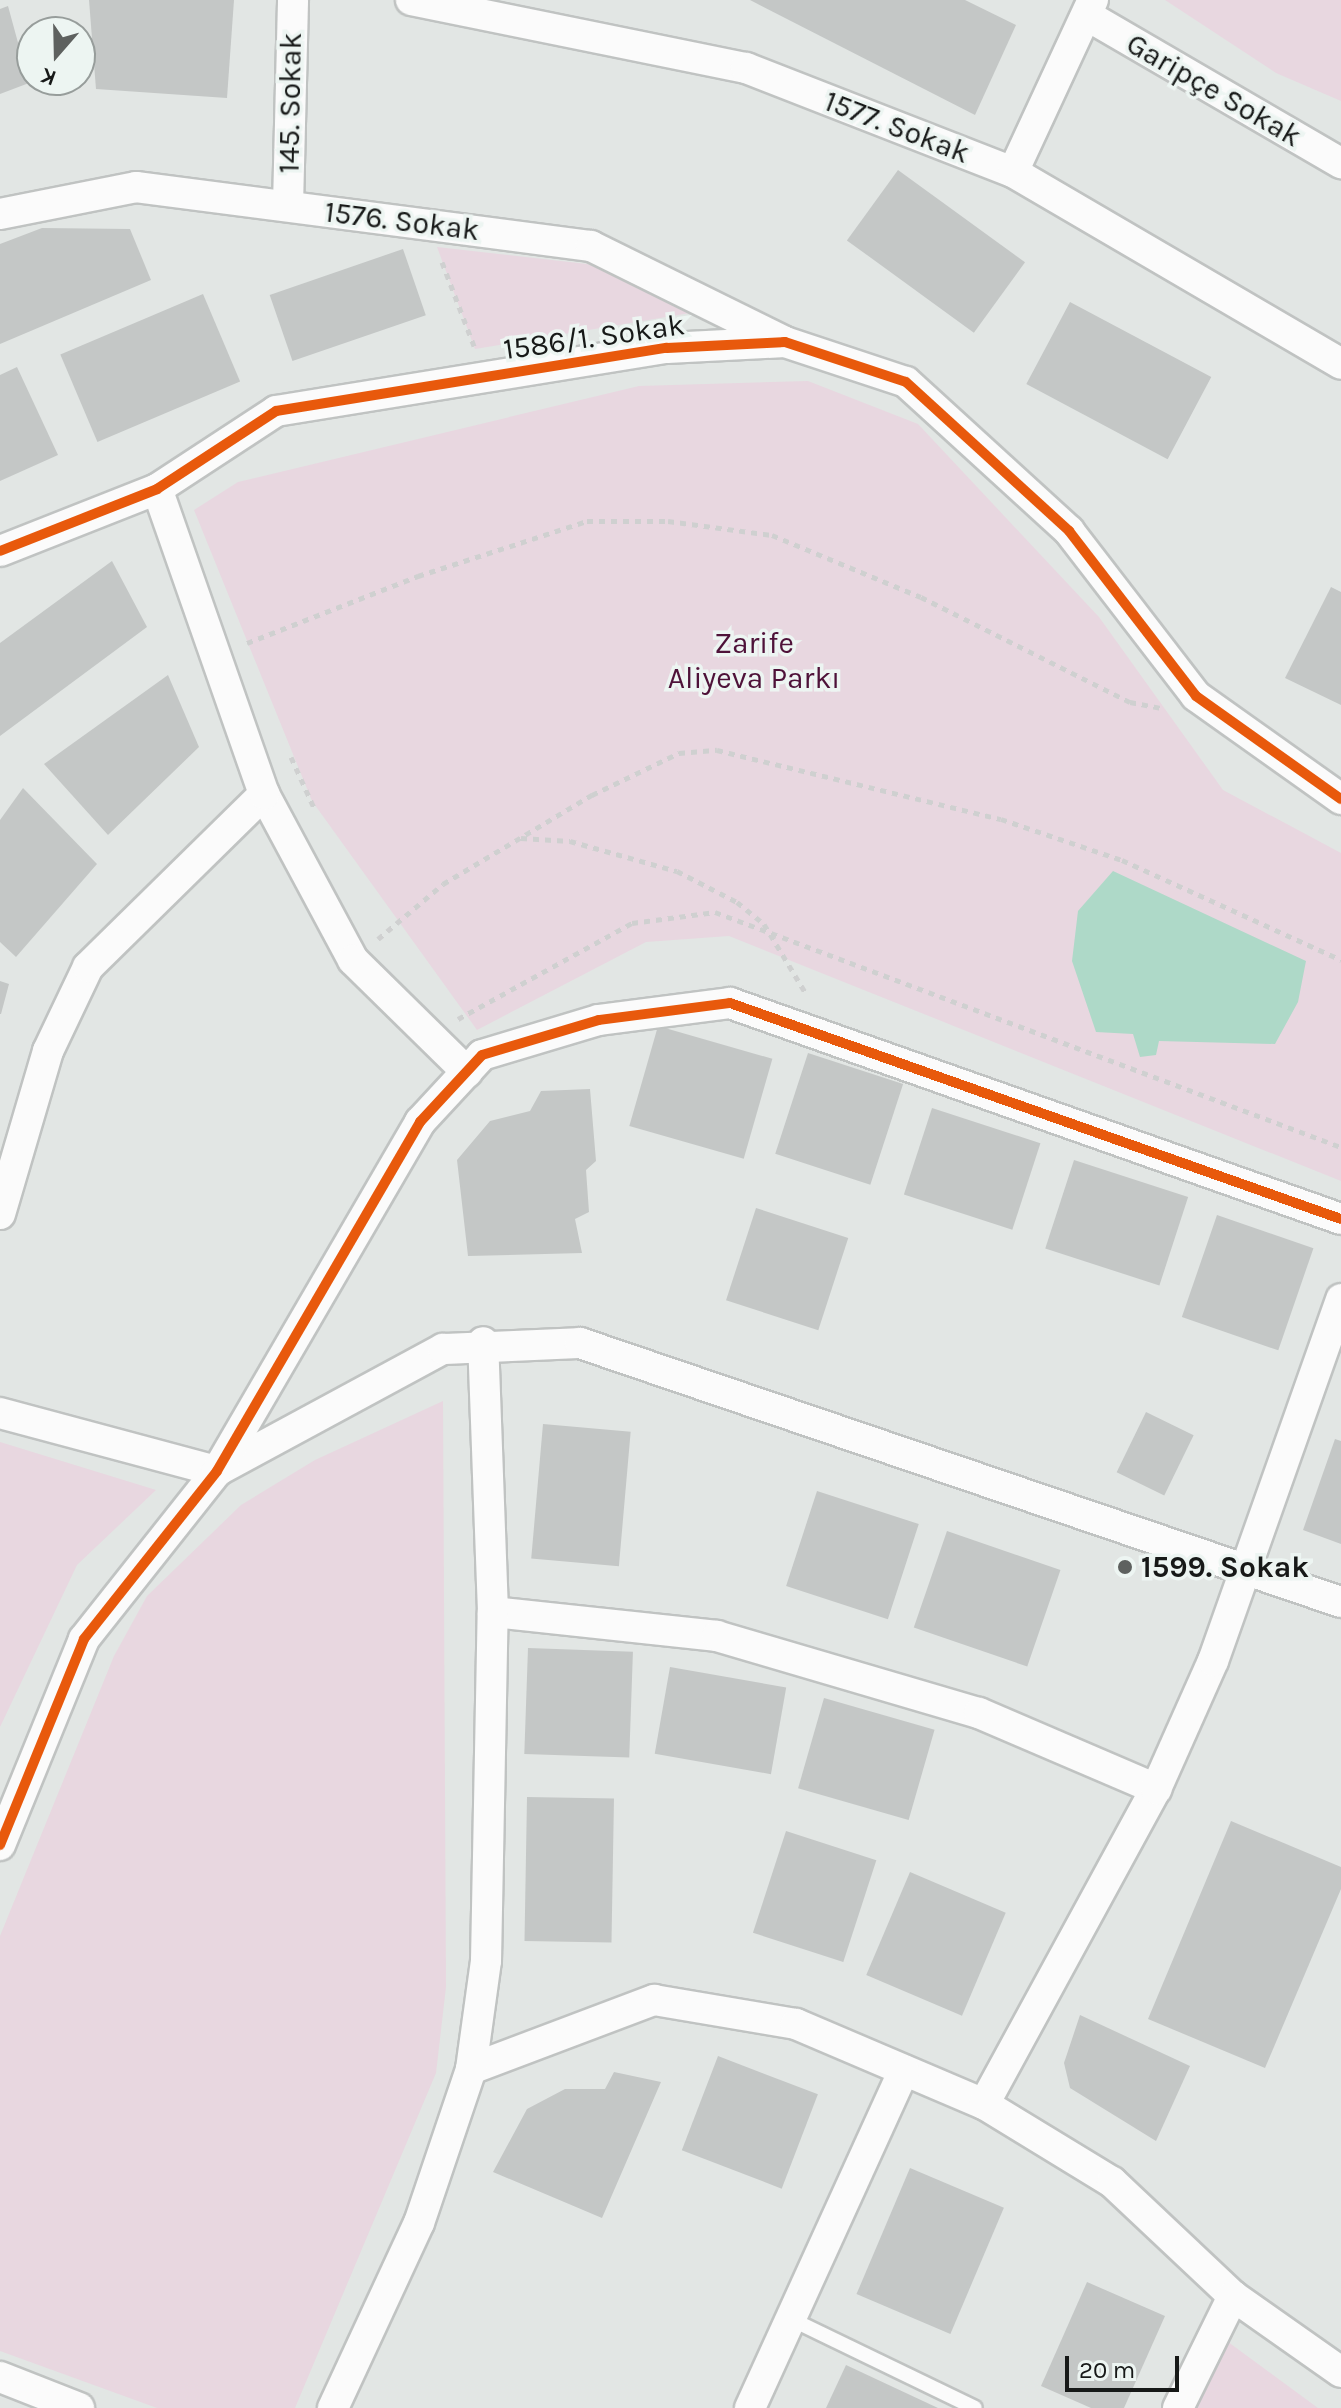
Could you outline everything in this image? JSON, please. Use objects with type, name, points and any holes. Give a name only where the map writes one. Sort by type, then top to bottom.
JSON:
[{"type":"street","name":"145. Sokak","points":[[288,206],[293,0]]},
{"type":"street","name":"1577. Sokak","points":[[411,0],[746,68],[1013,172],[1341,364]]},
{"type":"street","points":[[1013,172],[1090,8]]},
{"type":"street","name":"Garipçe Sokak","points":[[1090,8],[1341,163]]},
{"type":"street","name":"1576. Sokak","points":[[0,214],[136,187],[591,246],[785,342]]},
{"type":"street","name":"1586/1. Sokak","points":[[0,551],[157,489],[276,411],[667,348],[785,342],[906,382],[1069,531],[1196,696],[1341,799]]},
{"type":"street","points":[[157,489],[264,794],[364,951],[475,1064]]},
{"type":"street","points":[[0,1214],[48,1051],[88,967],[264,794]]},
{"type":"street","points":[[0,1845],[84,1639],[217,1471],[420,1122],[475,1064],[599,1020],[730,1003],[1341,1219]]},
{"type":"street","points":[[984,2104],[1156,1789],[1248,1573],[1341,1299]]},
{"type":"street","points":[[333,2408],[419,2223],[471,2069],[486,1961],[493,1612],[483,1342]]},
{"type":"street","points":[[0,1413],[217,1471],[443,1349],[483,1342],[580,1343],[648,1363],[1248,1573],[1341,1602]]},
{"type":"street","points":[[493,1612],[717,1636],[979,1713],[1156,1789]]},
{"type":"street","points":[[471,2069],[654,2000],[796,2024],[984,2104],[1112,2182],[1233,2296],[1341,2372]]},
{"type":"street","points":[[750,2408],[904,2070]]},
{"type":"street","points":[[1178,2408],[1233,2296]]},
{"type":"street","points":[[0,2377],[79,2408]]},
{"type":"lane","points":[[791,2319],[975,2408]]},
{"type":"path","points":[[427,224],[486,377]]},
{"type":"path","points":[[240,646],[418,576],[587,521],[668,521],[772,535],[921,597],[1130,702],[1174,710]]},
{"type":"path","points":[[235,632],[246,660]]},
{"type":"path","points":[[285,744],[317,815]]},
{"type":"path","points":[[364,951],[443,884],[520,838],[679,753],[717,750],[1016,824],[1122,860],[1341,960]]},
{"type":"path","points":[[520,838],[570,841],[677,871],[764,924],[802,985]]},
{"type":"path","points":[[475,1064],[451,1022],[632,923],[715,912],[764,924],[1341,1147]]},
{"type":"path","points":[[364,951],[369,927]]},
{"type":"path","points":[[364,951],[386,953]]},
{"type":"green space","points":[[1165,0],[1341,0],[1341,101],[1276,73]]},
{"type":"green space","points":[[437,247],[587,264],[708,310],[475,349]]},
{"type":"green space","name":"Zarife Aliyeva Parkı","points":[[808,381],[918,424],[1099,617],[1223,790],[1341,853],[1341,1181],[729,936],[646,942],[477,1030],[312,801],[194,510],[238,482],[639,386]]},
{"type":"green space","points":[[443,1401],[446,1987],[436,2073],[295,2408],[157,2408],[0,2351],[0,1936],[114,1656],[147,1596],[241,1505],[315,1460]]},
{"type":"green space","points":[[0,1442],[156,1490],[77,1565],[0,1727]]},
{"type":"green space","points":[[1220,2336],[1318,2408],[1187,2408]]},
{"type":"shaded area","points":[[1113,871],[1306,961],[1298,1002],[1275,1044],[1159,1041],[1156,1055],[1140,1057],[1133,1034],[1096,1032],[1072,961],[1078,911]]},
{"type":"building","points":[[89,0],[234,0],[227,98],[96,89],[96,16],[90,16]]},
{"type":"building","points":[[750,0],[965,0],[1016,25],[975,115]]},
{"type":"building","points":[[8,6],[16,35],[16,88],[0,94],[0,9]]},
{"type":"building","points":[[898,170],[1025,262],[974,333],[847,240]]},
{"type":"building","points":[[42,228],[130,229],[151,280],[0,344],[0,244]]},
{"type":"building","points":[[403,249],[426,315],[292,361],[270,295]]},
{"type":"building","points":[[203,294],[240,381],[97,442],[60,355]]},
{"type":"building","points":[[1070,302],[1211,377],[1168,459],[1026,384]]},
{"type":"building","points":[[17,367],[58,455],[0,481],[0,375]]},
{"type":"building","points":[[112,561],[147,627],[0,736],[0,643]]},
{"type":"building","points":[[1331,587],[1341,592],[1341,705],[1285,678]]},
{"type":"building","points":[[168,675],[199,747],[108,835],[44,764]]},
{"type":"building","points":[[23,788],[97,864],[16,957],[0,942],[0,820]]},
{"type":"building","points":[[0,981],[9,984],[1,1014],[0,1014]]},
{"type":"building","points":[[658,1026],[772,1059],[744,1159],[629,1126]]},
{"type":"building","points":[[808,1053],[903,1084],[870,1185],[775,1154]]},
{"type":"building","points":[[590,1089],[596,1161],[586,1170],[589,1212],[575,1219],[582,1253],[468,1256],[457,1160],[490,1121],[530,1111],[541,1091]]},
{"type":"building","points":[[932,1108],[1040,1143],[1012,1230],[904,1195]]},
{"type":"building","points":[[1074,1160],[1188,1197],[1159,1286],[1045,1248]]},
{"type":"building","points":[[756,1208],[848,1238],[818,1330],[726,1300]]},
{"type":"building","points":[[1217,1215],[1313,1248],[1278,1350],[1182,1317]]},
{"type":"building","points":[[1146,1412],[1194,1435],[1164,1495],[1117,1472]]},
{"type":"building","points":[[543,1424],[631,1432],[619,1566],[531,1558]]},
{"type":"building","points":[[1335,1439],[1341,1441],[1341,1544],[1303,1530]]},
{"type":"building","points":[[817,1491],[919,1524],[888,1619],[786,1586]]},
{"type":"building","points":[[947,1531],[1060,1570],[1027,1667],[914,1627]]},
{"type":"building","points":[[528,1648],[633,1652],[629,1758],[524,1754]]},
{"type":"building","points":[[670,1667],[786,1687],[771,1774],[655,1754]]},
{"type":"building","points":[[824,1698],[935,1730],[909,1820],[798,1788]]},
{"type":"building","points":[[527,1797],[614,1799],[611,1942],[524,1941]]},
{"type":"building","points":[[1231,1821],[1341,1867],[1341,1889],[1265,2068],[1148,2019]]},
{"type":"building","points":[[786,1831],[876,1860],[843,1962],[753,1933]]},
{"type":"building","points":[[910,1872],[1006,1913],[962,2016],[866,1975]]},
{"type":"building","points":[[1080,2015],[1190,2066],[1156,2141],[1070,2088],[1064,2063]]},
{"type":"building","points":[[718,2056],[818,2094],[782,2189],[682,2150]]},
{"type":"building","points":[[614,2072],[661,2082],[602,2218],[493,2172],[527,2109],[565,2089],[605,2089]]},
{"type":"building","points":[[910,2168],[1004,2208],[950,2334],[856,2294]]},
{"type":"building","points":[[1087,2282],[1165,2316],[1124,2408],[1091,2408],[1041,2386]]},
{"type":"building","points":[[846,2365],[938,2408],[826,2408]]},
{"type":"cycle path","points":[[0,551],[157,489],[276,411],[667,348],[785,342],[906,382],[1069,531],[1196,696],[1341,799]]},
{"type":"cycle path","points":[[0,1845],[84,1639],[217,1471],[420,1122],[482,1055],[599,1020],[730,1003],[1341,1219]]},
{"type":"place","name":"1599. Sokak","points":[[1125,1567]]}]
